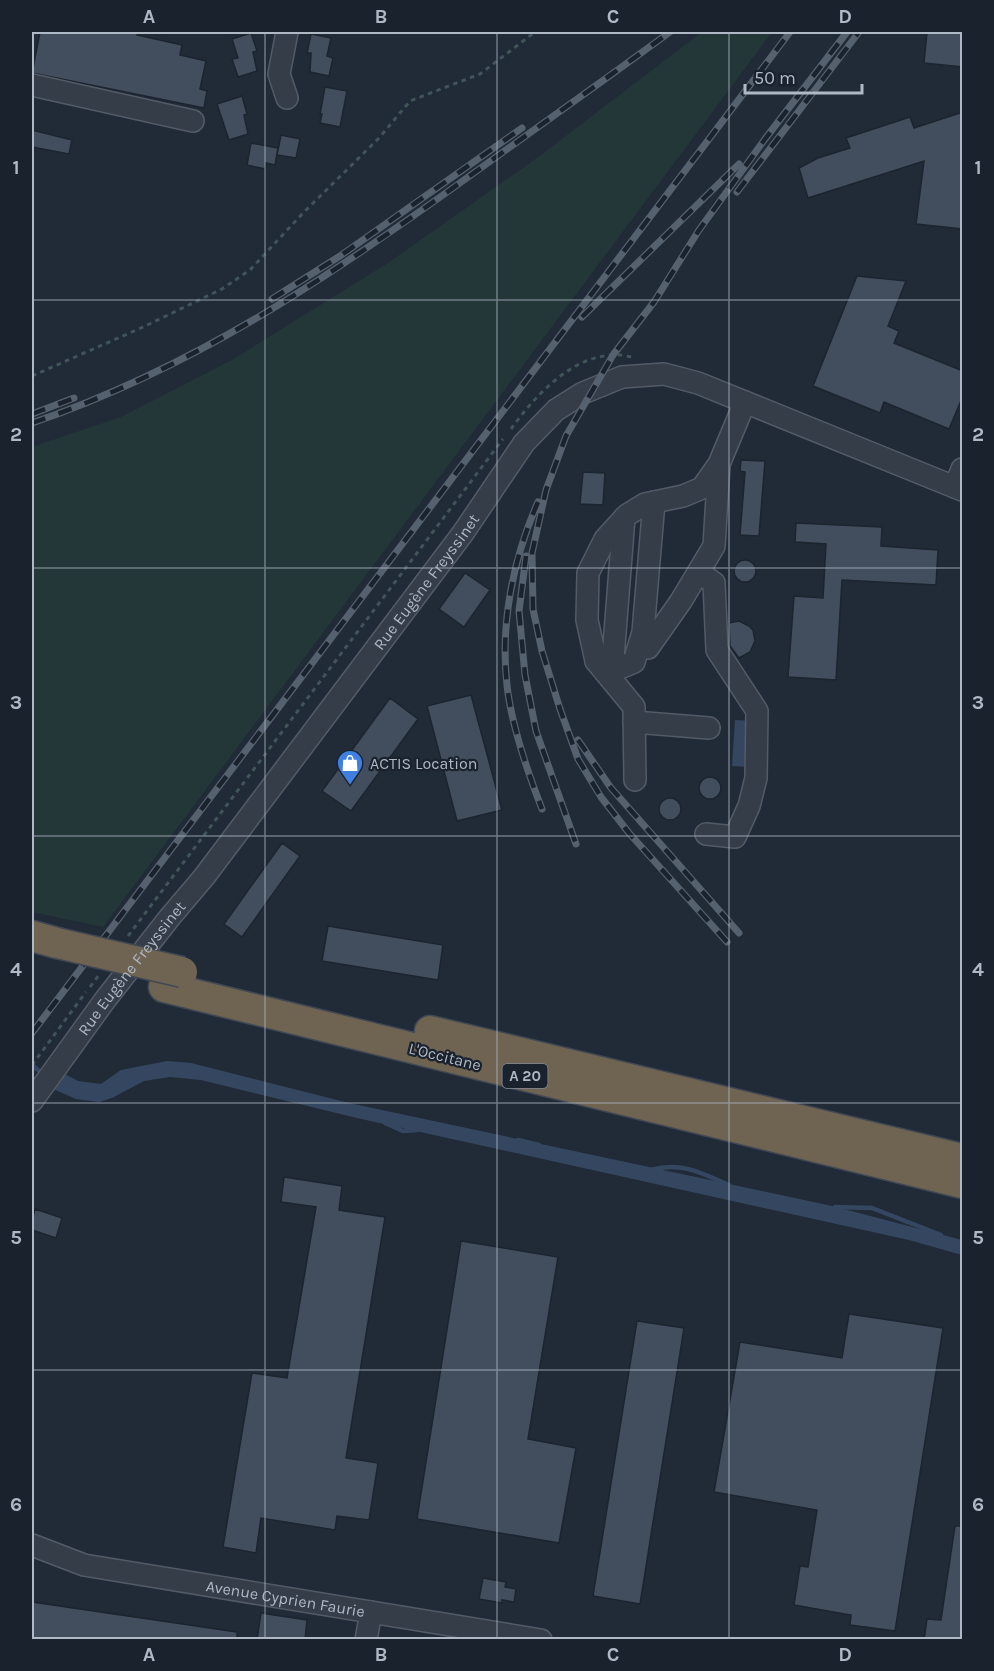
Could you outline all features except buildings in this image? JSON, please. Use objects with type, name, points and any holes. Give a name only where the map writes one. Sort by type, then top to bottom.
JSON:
[{"type":"highway","name":"L'Occitane","points":[[42,948],[963,1183]]},
{"type":"highway","name":"L'Occitane","points":[[173,980],[963,1159]]},
{"type":"street","points":[[287,32],[279,74],[287,98]]},
{"type":"street","points":[[32,85],[193,122]]},
{"type":"street","name":"Rue Eugène Freyssinet","points":[[32,1101],[105,1000],[204,877],[463,533],[524,443],[556,410],[583,393],[622,377],[664,374],[698,383],[960,482]]},
{"type":"street","points":[[635,780],[634,707],[621,661],[587,620],[588,573],[605,539],[647,507],[702,488],[719,464],[745,402]]},
{"type":"street","points":[[621,661],[681,602],[714,546],[719,464]]},
{"type":"street","points":[[621,661],[656,620],[647,507]]},
{"type":"street","points":[[621,661],[629,642],[647,507]]},
{"type":"street","points":[[699,572],[714,583],[717,650],[757,711],[756,778],[749,806],[735,837],[706,834]]},
{"type":"street","points":[[634,722],[709,728]]},
{"type":"street","name":"Avenue Cyprien Faurie","points":[[32,1545],[84,1565],[541,1640]]},
{"type":"street","points":[[366,1640],[371,1612]]},
{"type":"path","points":[[32,375],[141,328],[222,289],[250,270],[303,213],[379,138],[410,101],[480,74],[534,32]]},
{"type":"path","points":[[510,430],[524,411],[569,370],[590,359],[613,355],[634,357]]},
{"type":"path","points":[[122,944],[503,439]]},
{"type":"path","points":[[32,1065],[102,972]]},
{"type":"green space","points":[[702,32],[772,32],[103,927],[32,912],[32,447],[121,417],[232,360],[388,263],[537,158]]},
{"type":"water","points":[[735,720],[753,721],[749,767],[732,766]]},
{"type":"water","points":[[167,1061],[191,1063],[349,1103],[832,1206],[962,1240],[962,1255],[909,1240],[357,1118],[201,1080],[170,1077],[144,1081],[112,1098],[99,1102],[76,1099],[51,1088],[63,1073],[78,1081],[101,1084],[121,1070]]},
{"type":"waterway","points":[[32,1065],[38,1070]]},
{"type":"waterway","points":[[385,1123],[403,1131],[417,1130]]},
{"type":"waterway","points":[[518,1140],[539,1145]]},
{"type":"waterway","points":[[651,1170],[681,1168],[729,1185]]},
{"type":"waterway","points":[[835,1207],[872,1208],[941,1235]]},
{"type":"railway","points":[[32,423],[150,375],[261,316],[419,212],[670,32]]},
{"type":"railway","points":[[32,1033],[790,32]]},
{"type":"railway","points":[[727,942],[629,833],[601,797],[578,759],[542,651],[533,609],[532,553],[546,490],[566,436],[613,355],[654,302],[699,230],[847,32]]},
{"type":"railway","points":[[737,192],[859,32]]},
{"type":"railway","points":[[272,299],[340,256],[522,128]]},
{"type":"railway","points":[[582,317],[739,164]]},
{"type":"railway","points":[[32,414],[74,398]]},
{"type":"railway","points":[[538,502],[515,569],[507,615],[505,662],[509,700],[516,731],[542,809]]},
{"type":"railway","points":[[526,556],[519,611],[525,675],[536,731],[576,844]]},
{"type":"railway","points":[[578,740],[611,788],[739,933]]},
{"type":"place","name":"ACTIS Location","points":[[350,786]]}]
